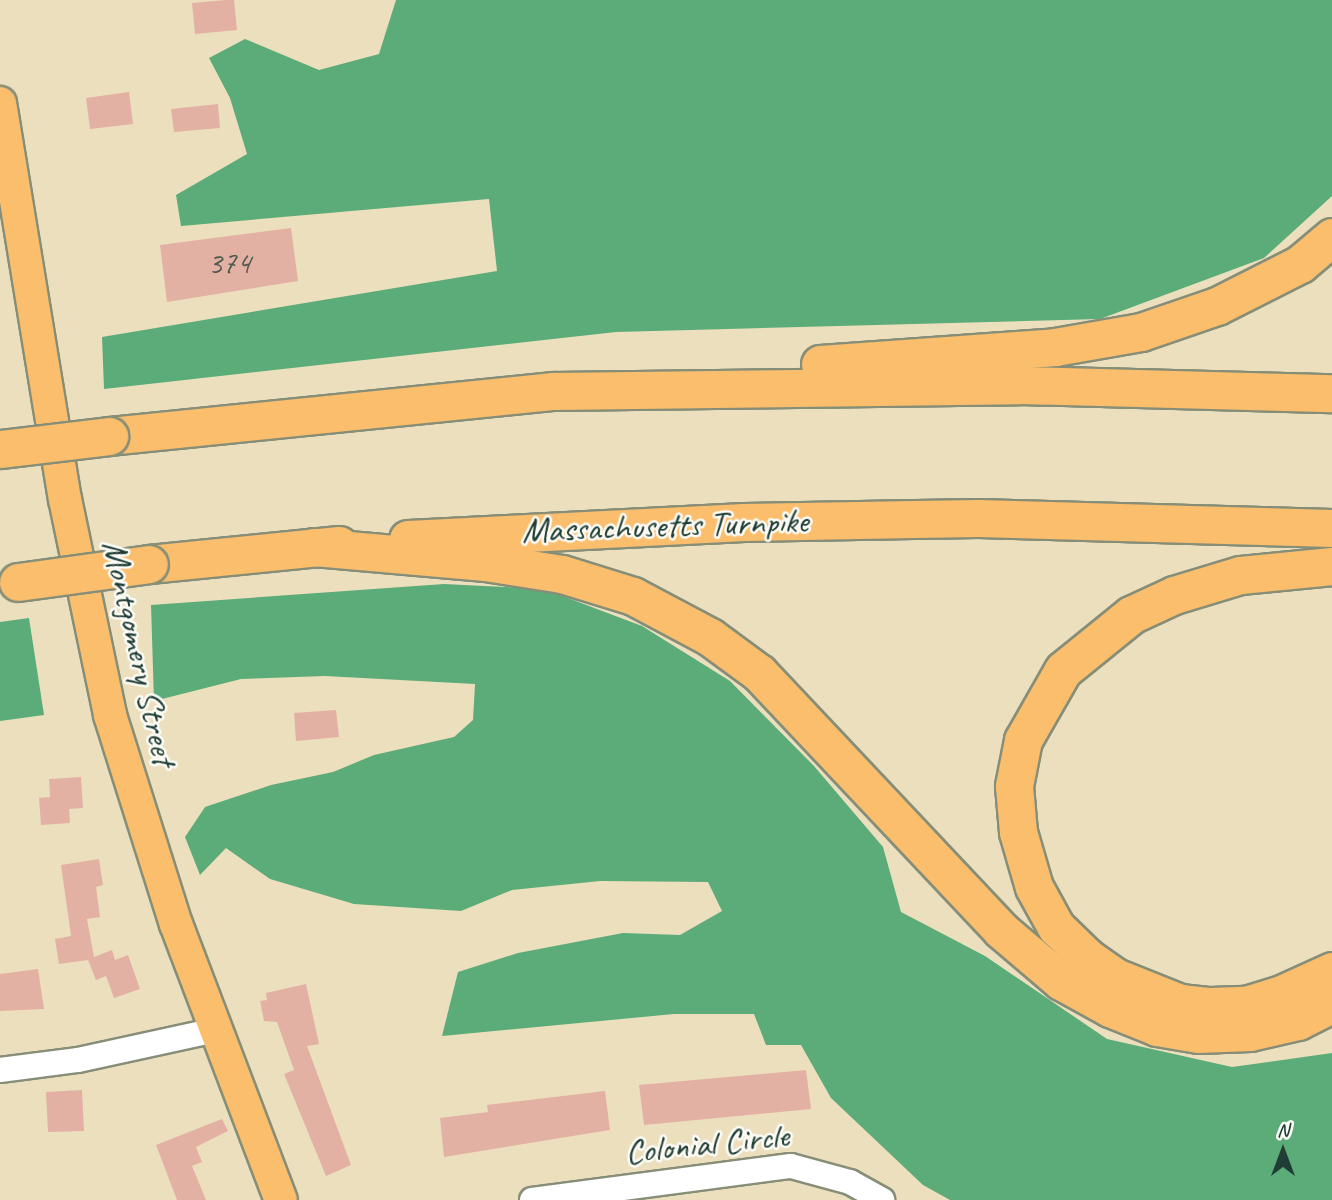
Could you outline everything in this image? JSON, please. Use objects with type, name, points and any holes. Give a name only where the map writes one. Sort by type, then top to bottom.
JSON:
[{"type":"highway","points":[[0,449],[769,367],[1055,347],[1141,332],[1217,306],[1300,264],[1332,237]]},
{"type":"highway","points":[[553,391],[1020,385],[1332,393]]},
{"type":"highway","name":"Massachusetts Turnpike","points":[[9,584],[149,564],[457,534],[758,522],[978,518],[1332,528]]},
{"type":"highway","points":[[314,547],[485,562],[562,575],[633,596],[710,637],[759,673],[1001,930],[1061,981],[1110,1008],[1157,1027],[1198,1034],[1250,1032],[1286,1024],[1332,1004]]},
{"type":"highway","points":[[1332,566],[1240,575],[1174,595],[1131,615],[1063,670],[1023,740],[1014,786],[1018,832],[1034,887],[1056,927],[1088,958],[1115,977],[1180,1003],[1210,1006],[1246,1005],[1279,995],[1332,971]]},
{"type":"main road","name":"Montgomery Street","points":[[0,103],[65,499],[110,715],[133,797],[216,1030],[281,1200]]},
{"type":"street","points":[[0,1070],[78,1060],[216,1030]]},
{"type":"street","name":"Colonial Circle","points":[[532,1200],[791,1166],[850,1182],[882,1200]]},
{"type":"green space","points":[[396,0],[1332,0],[1332,196],[1264,258],[1100,319],[616,332],[104,389],[102,337],[497,271],[489,199],[181,226],[176,195],[247,154],[230,98],[209,58],[245,39],[319,70],[379,54]]},
{"type":"green space","points":[[444,584],[544,589],[642,626],[730,681],[814,766],[883,847],[901,912],[985,956],[1107,1039],[1232,1067],[1332,1053],[1332,1200],[950,1200],[923,1185],[831,1098],[801,1045],[766,1045],[754,1014],[674,1014],[442,1036],[458,972],[518,953],[623,933],[680,935],[722,911],[708,882],[600,881],[512,890],[461,911],[354,904],[270,879],[226,848],[200,875],[185,837],[205,807],[271,785],[333,772],[374,755],[454,737],[473,720],[475,684],[325,676],[241,679],[154,701],[151,605]]},
{"type":"green space","points":[[29,618],[44,715],[0,721],[0,622]]},
{"type":"building","points":[[234,0],[237,30],[195,34],[192,3]]},
{"type":"building","points":[[129,92],[133,124],[90,129],[86,98]]},
{"type":"building","points":[[218,104],[220,128],[174,132],[171,109]]},
{"type":"building","points":[[291,228],[298,281],[167,302],[160,245]]},
{"type":"building","points":[[336,710],[339,737],[296,741],[294,713]]},
{"type":"building","points":[[81,777],[83,808],[69,809],[70,823],[41,825],[39,798],[50,797],[49,779]]},
{"type":"building","points":[[99,859],[103,885],[96,887],[100,917],[87,919],[94,957],[112,950],[115,960],[128,955],[140,989],[114,998],[106,976],[96,980],[88,960],[59,964],[55,939],[71,936],[61,865]]},
{"type":"building","points":[[38,969],[44,1009],[0,1011],[0,974]]},
{"type":"building","points":[[306,984],[319,1044],[307,1046],[351,1165],[326,1176],[284,1074],[294,1070],[277,1022],[264,1021],[260,1001],[267,1000],[266,993]]},
{"type":"building","points":[[806,1070],[811,1109],[644,1125],[639,1085]]},
{"type":"building","points":[[82,1090],[84,1131],[48,1132],[46,1092]]},
{"type":"building","points":[[605,1091],[610,1130],[444,1157],[440,1118],[488,1112],[487,1105]]},
{"type":"building","points":[[222,1119],[228,1131],[196,1147],[202,1162],[192,1166],[206,1200],[177,1200],[156,1145]]}]
